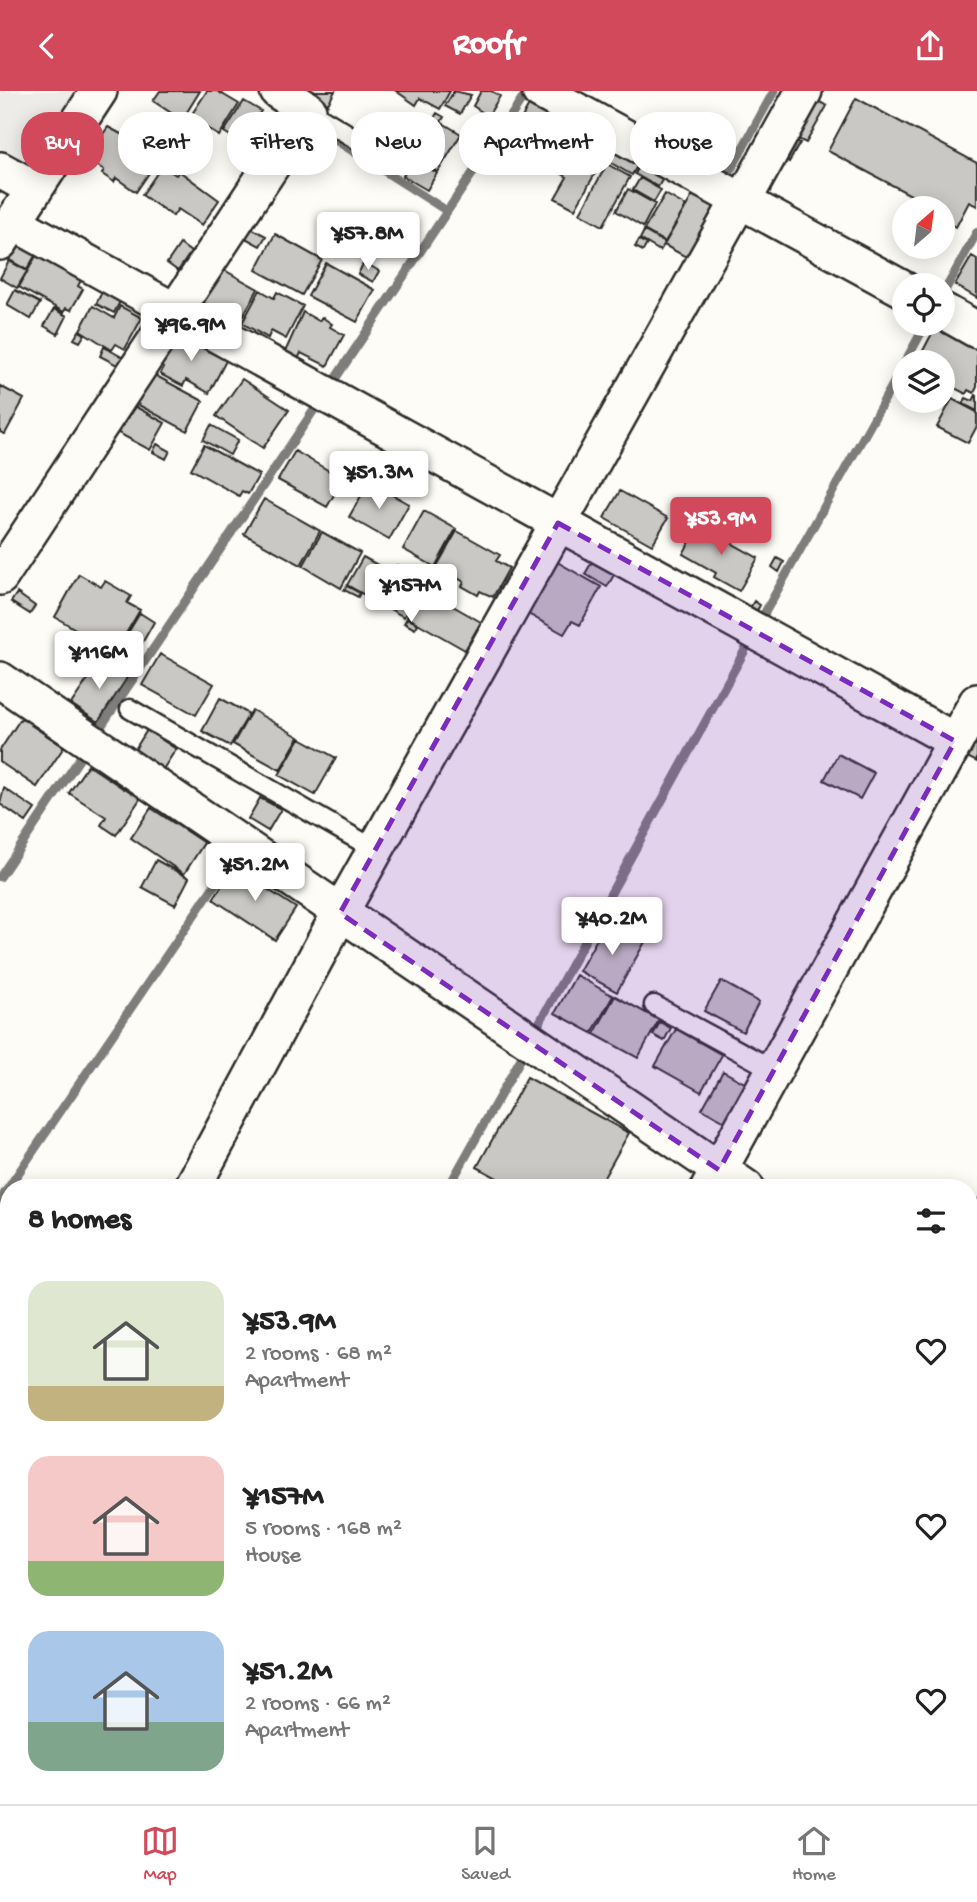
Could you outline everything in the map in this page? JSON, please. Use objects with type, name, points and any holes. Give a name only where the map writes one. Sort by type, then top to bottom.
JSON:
[{"type":"street","points":[[99,91],[7,232],[175,311],[955,741]]},
{"type":"street","points":[[0,577],[308,110],[278,91]]},
{"type":"street","points":[[540,91],[892,283]]},
{"type":"street","points":[[197,1179],[558,523],[803,91]]},
{"type":"street","points":[[0,170],[35,190]]},
{"type":"street","points":[[955,318],[977,330]]},
{"type":"street","points":[[0,680],[341,913],[720,1179]]},
{"type":"street","points":[[725,1179],[774,1070],[977,702]]},
{"type":"lane","points":[[308,110],[351,136]]},
{"type":"lane","points":[[130,709],[376,850]]},
{"type":"lane","points":[[654,1005],[774,1070]]},
{"type":"highlighted area","points":[[558,523],[955,741],[719,1170],[340,913]]},
{"type":"shaded area","points":[[0,91],[85,91],[71,112],[21,112],[21,175],[30,175],[27,179],[0,164]]},
{"type":"building","points":[[160,91],[200,91],[187,112],[170,112],[153,101]]},
{"type":"building","points":[[207,91],[217,91],[239,104],[234,112],[227,112],[227,123],[219,136],[213,132],[213,112],[193,112]]},
{"type":"building","points":[[306,91],[335,91],[328,104]]},
{"type":"building","points":[[396,91],[450,91],[440,109],[420,98],[416,105]]},
{"type":"building","points":[[454,91],[471,95],[459,113],[445,106]]},
{"type":"building","points":[[481,91],[491,91],[500,96],[490,112],[482,112],[473,106]]},
{"type":"building","points":[[811,97],[827,106],[806,143],[790,135]]},
{"type":"building","points":[[856,98],[977,163],[977,206],[969,202],[956,227],[956,196],[912,196],[828,151]]},
{"type":"building","points":[[244,101],[261,111],[260,112],[237,112]]},
{"type":"building","points":[[531,102],[554,112],[525,112]]},
{"type":"building","points":[[445,124],[459,133],[445,160]]},
{"type":"building","points":[[108,127],[118,132],[118,175],[148,175],[136,192],[116,178],[114,182],[104,175],[104,133]]},
{"type":"building","points":[[789,138],[800,143],[789,162],[779,156]]},
{"type":"building","points":[[616,146],[630,153],[630,174],[616,166]]},
{"type":"building","points":[[616,169],[630,177],[603,226],[580,213],[601,175],[616,175]]},
{"type":"building","points":[[156,175],[185,175],[219,200],[202,225],[178,209],[173,216],[142,195]]},
{"type":"building","points":[[404,175],[436,175],[427,190]]},
{"type":"building","points":[[564,175],[594,175],[575,209],[555,198],[567,177]]},
{"type":"building","points":[[637,175],[665,175],[658,187]]},
{"type":"building","points":[[640,178],[661,190],[654,202],[633,190]]},
{"type":"building","points":[[628,189],[655,204],[643,227],[616,211]]},
{"type":"building","points":[[695,191],[718,204],[688,258],[664,245]]},
{"type":"building","points":[[665,194],[686,206],[665,242],[644,230]]},
{"type":"building","points":[[243,224],[266,236],[260,246],[238,234]]},
{"type":"building","points":[[644,231],[665,243],[660,251],[640,239]]},
{"type":"building","points":[[275,234],[322,260],[302,295],[256,270]]},
{"type":"building","points":[[639,240],[647,244],[643,251],[635,247]]},
{"type":"building","points":[[17,243],[36,254],[27,270],[8,259]]},
{"type":"building","points":[[180,244],[191,252],[178,271],[167,263]]},
{"type":"building","points":[[37,254],[82,278],[78,286],[83,289],[71,310],[66,308],[64,312],[19,287]]},
{"type":"building","points":[[972,256],[977,259],[977,298],[955,285]]},
{"type":"building","points":[[9,261],[27,271],[17,288],[0,278]]},
{"type":"building","points":[[364,262],[379,271],[373,282],[358,274]]},
{"type":"building","points":[[326,263],[375,290],[357,322],[308,296]]},
{"type":"building","points":[[217,266],[258,289],[239,323],[199,300]]},
{"type":"building","points":[[105,286],[123,296],[114,313],[96,304]]},
{"type":"building","points":[[15,290],[40,303],[31,319],[7,305]]},
{"type":"building","points":[[260,290],[274,298],[277,292],[303,306],[286,339],[271,331],[268,338],[242,323]]},
{"type":"building","points":[[93,306],[114,318],[120,306],[142,318],[125,349],[116,344],[112,350],[80,330]]},
{"type":"building","points":[[54,309],[67,316],[58,334],[44,326]]},
{"type":"building","points":[[303,312],[319,321],[322,317],[332,324],[330,327],[344,335],[327,366],[301,353],[298,359],[285,352]]},
{"type":"building","points":[[79,331],[85,334],[80,342],[74,339]]},
{"type":"building","points":[[955,333],[977,343],[977,387],[974,393],[968,390],[966,394],[955,388],[955,350],[923,350],[931,336],[955,336]]},
{"type":"building","points":[[172,335],[187,344],[192,337],[228,357],[209,393],[186,380],[183,386],[160,374],[163,368],[156,364]]},
{"type":"building","points":[[104,347],[122,357],[117,365],[100,356]]},
{"type":"building","points":[[149,372],[203,401],[187,431],[133,402]]},
{"type":"building","points":[[242,379],[289,410],[263,448],[216,416]]},
{"type":"building","points":[[0,386],[24,399],[5,434],[0,432]]},
{"type":"building","points":[[976,395],[977,411],[963,404],[966,398],[973,401]]},
{"type":"building","points":[[955,401],[977,412],[977,426],[968,443],[937,427],[944,413],[955,413]]},
{"type":"building","points":[[127,402],[165,423],[150,450],[111,429]]},
{"type":"building","points":[[211,425],[238,440],[230,455],[203,440]]},
{"type":"building","points":[[157,444],[170,451],[166,459],[153,452]]},
{"type":"building","points":[[204,445],[259,475],[248,494],[242,491],[239,496],[191,469]]},
{"type":"building","points":[[295,451],[343,479],[327,507],[278,480]]},
{"type":"building","points":[[369,482],[409,504],[389,540],[349,517]]},
{"type":"building","points":[[620,491],[668,518],[652,545],[604,518]]},
{"type":"building","points":[[264,499],[320,531],[301,565],[244,534]]},
{"type":"building","points":[[424,511],[456,529],[435,567],[403,549]]},
{"type":"building","points":[[699,525],[758,558],[739,591],[714,577],[716,573],[683,554]]},
{"type":"building","points":[[457,531],[500,555],[496,561],[509,568],[493,597],[480,591],[478,595],[462,586],[464,582],[437,566]]},
{"type":"building","points":[[322,532],[360,553],[341,588],[303,566]]},
{"type":"building","points":[[596,555],[618,568],[607,587],[585,574]]},
{"type":"building","points":[[363,557],[392,573],[397,565],[425,581],[404,617],[347,585]]},
{"type":"building","points":[[777,558],[784,562],[779,572],[772,567]]},
{"type":"building","points":[[552,559],[601,587],[580,625],[572,621],[564,634],[523,611]]},
{"type":"building","points":[[79,574],[101,587],[105,581],[131,596],[127,603],[140,610],[115,652],[102,645],[99,650],[81,639],[84,634],[55,617]]},
{"type":"building","points":[[427,582],[442,591],[439,597],[424,588]]},
{"type":"building","points":[[347,586],[360,593],[358,597],[344,590]]},
{"type":"building","points":[[423,589],[481,622],[465,650],[407,617]]},
{"type":"building","points":[[17,593],[35,606],[30,614],[11,602]]},
{"type":"building","points":[[754,601],[760,605],[755,614],[749,610]]},
{"type":"building","points":[[140,613],[154,622],[141,645],[126,636]]},
{"type":"building","points":[[407,618],[418,624],[415,629],[404,623]]},
{"type":"building","points":[[160,654],[214,684],[196,715],[142,685]]},
{"type":"building","points":[[101,660],[127,678],[98,722],[71,704]]},
{"type":"building","points":[[220,698],[249,714],[230,746],[202,731]]},
{"type":"building","points":[[252,710],[299,737],[280,770],[233,744]]},
{"type":"building","points":[[28,716],[34,720],[31,725],[64,747],[37,787],[0,762],[0,750],[21,718],[25,721]]},
{"type":"building","points":[[147,730],[176,749],[160,774],[131,756]]},
{"type":"building","points":[[972,737],[977,740],[977,762],[963,755]]},
{"type":"building","points":[[300,738],[336,758],[315,795],[279,775]]},
{"type":"building","points":[[838,754],[874,773],[860,799],[824,780]]},
{"type":"building","points":[[88,765],[124,789],[127,785],[142,796],[116,835],[101,825],[106,817],[69,793]]},
{"type":"building","points":[[4,788],[35,809],[26,822],[0,804]]},
{"type":"building","points":[[260,798],[281,809],[268,831],[248,819]]},
{"type":"building","points":[[151,808],[204,843],[184,874],[131,838]]},
{"type":"building","points":[[156,860],[189,878],[175,905],[142,887]]},
{"type":"building","points":[[234,867],[296,908],[275,940],[213,899]]},
{"type":"building","points":[[607,921],[645,942],[617,992],[579,971]]},
{"type":"building","points":[[576,975],[613,996],[592,1033],[555,1013]]},
{"type":"building","points":[[721,981],[759,1002],[743,1032],[704,1011]]},
{"type":"building","points":[[615,996],[659,1020],[638,1058],[594,1034]]},
{"type":"building","points":[[660,1022],[671,1028],[664,1041],[653,1035]]},
{"type":"building","points":[[676,1029],[722,1055],[701,1092],[655,1066]]},
{"type":"building","points":[[723,1071],[748,1085],[727,1123],[702,1109]]},
{"type":"building","points":[[527,1077],[629,1133],[603,1179],[499,1179],[477,1167]]},
{"type":"waterway","points":[[736,160],[774,91]]},
{"type":"waterway","points":[[331,385],[525,95]]},
{"type":"waterway","points":[[337,141],[447,211]]},
{"type":"waterway","points":[[955,273],[977,232]]},
{"type":"waterway","points":[[912,350],[919,336]]},
{"type":"waterway","points":[[759,623],[892,386]]},
{"type":"waterway","points":[[98,731],[318,404]]},
{"type":"waterway","points":[[536,1029],[750,641]]},
{"type":"waterway","points":[[0,877],[82,755]]},
{"type":"waterway","points":[[14,1179],[233,858]]},
{"type":"waterway","points":[[453,1179],[524,1053]]}]
